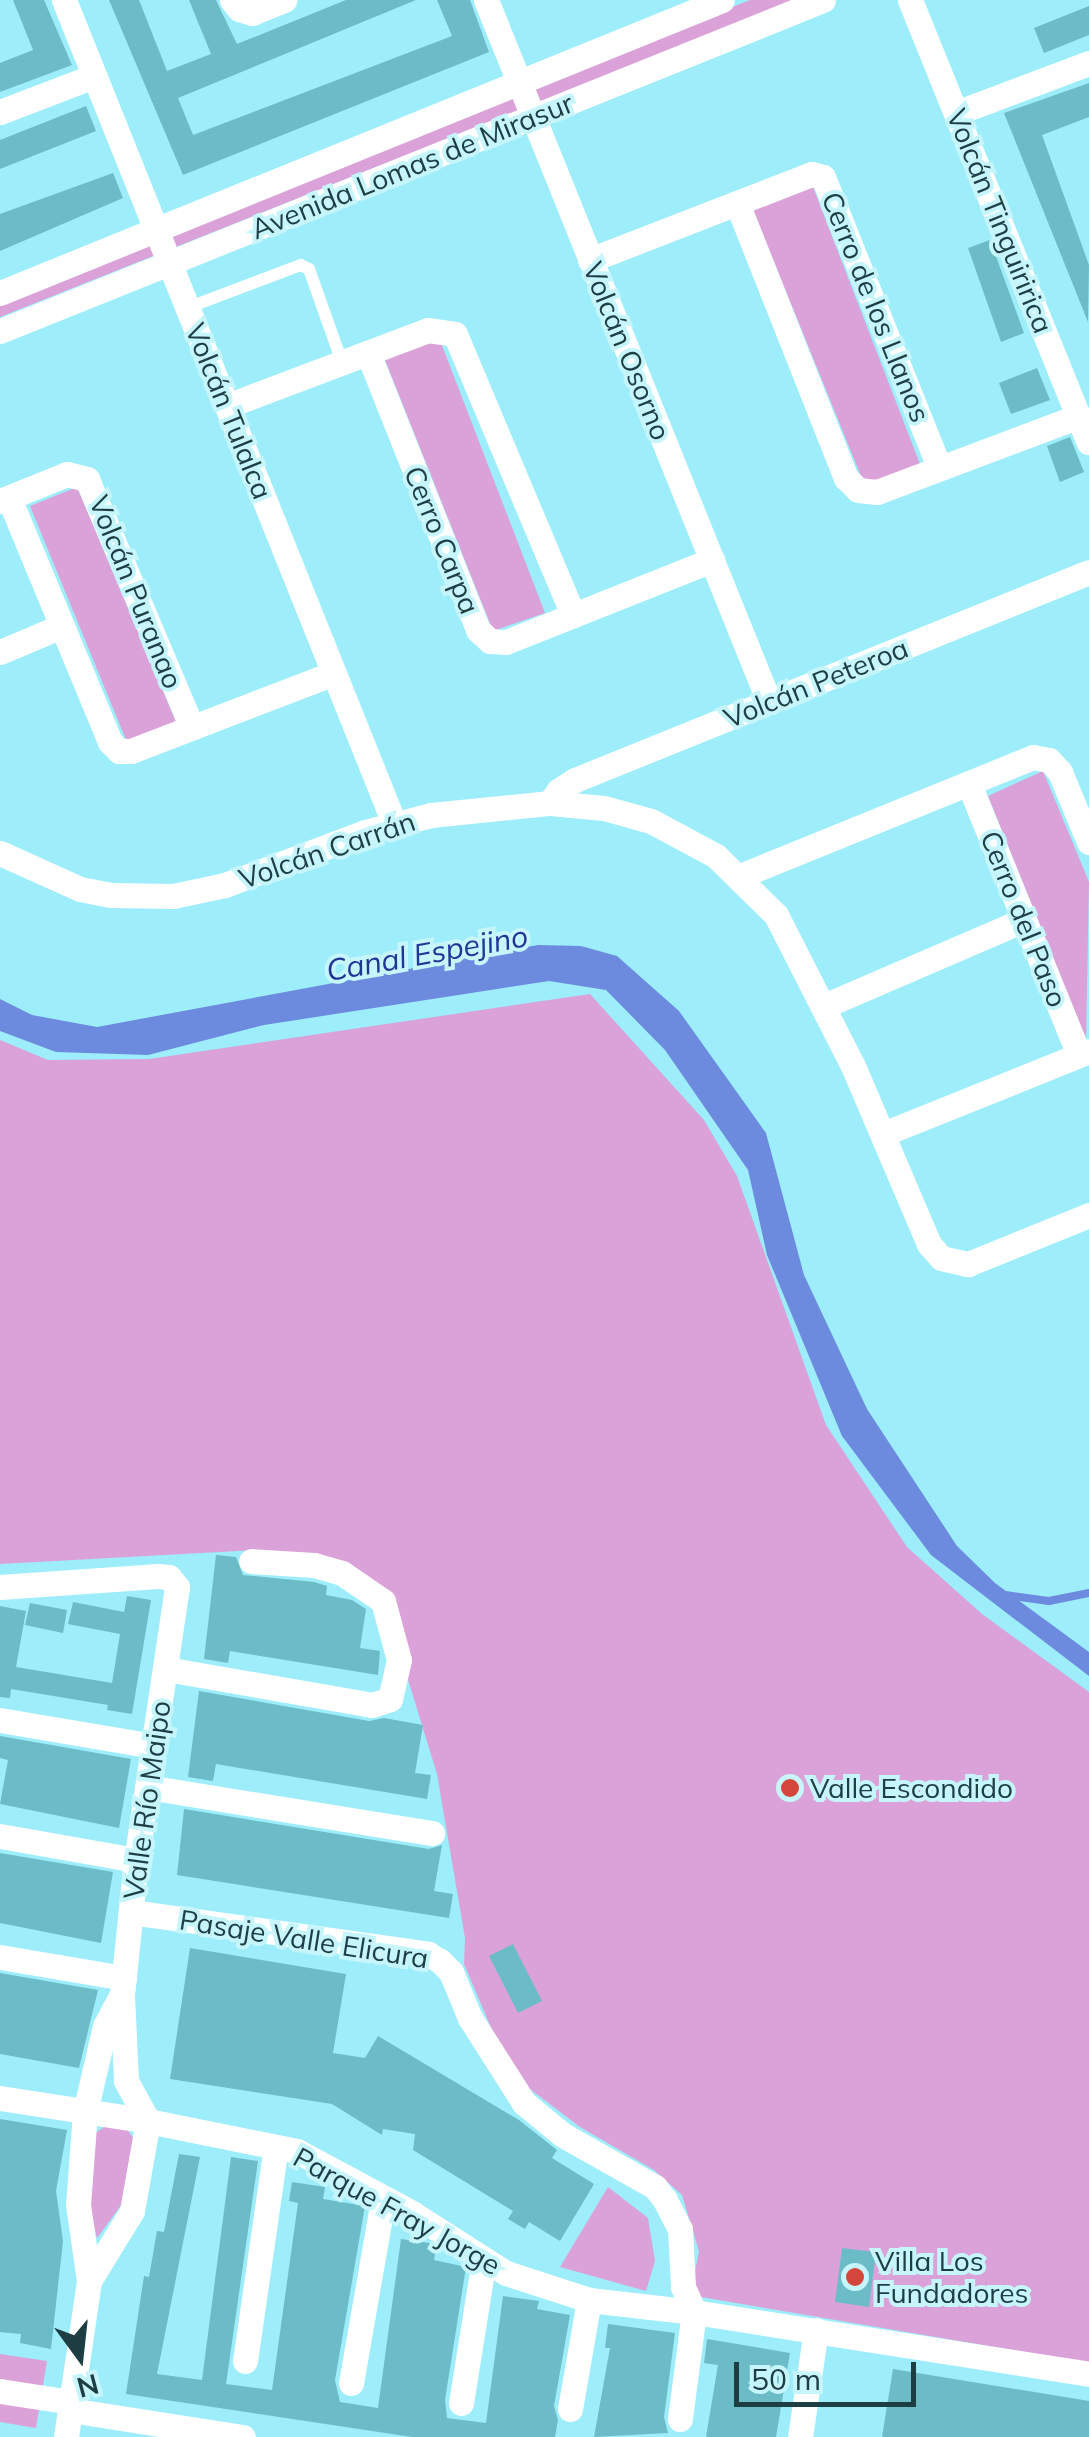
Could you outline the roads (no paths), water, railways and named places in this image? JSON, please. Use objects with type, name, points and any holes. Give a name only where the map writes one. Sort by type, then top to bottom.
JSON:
[{"type":"street","name":"Volcán Tulalca","points":[[64,0],[394,823]]},
{"type":"street","points":[[232,0],[239,10],[252,13],[286,0]]},
{"type":"street","name":"Volcán Osorno","points":[[486,0],[769,702]]},
{"type":"street","name":"Avenida Lomas de Mirasur","points":[[0,293],[722,0]]},
{"type":"street","name":"Avenida Lomas de Mirasur","points":[[0,331],[823,0]]},
{"type":"street","name":"Volcán Tinguiririca","points":[[910,0],[1089,442]]},
{"type":"street","points":[[956,113],[1089,63]]},
{"type":"street","points":[[0,112],[94,76]]},
{"type":"street","name":"Cerro de los Llanos","points":[[590,260],[812,174],[823,177],[939,467]]},
{"type":"street","points":[[737,203],[846,478],[858,490],[877,492],[1078,416]]},
{"type":"street","points":[[227,406],[438,328],[460,341],[573,615]]},
{"type":"street","name":"Cerro Carpa","points":[[368,353],[483,637],[506,642],[712,560]]},
{"type":"street","name":"Volcán Puranao","points":[[192,728],[88,479],[67,474],[5,500],[113,748],[131,752],[192,728],[334,672]]},
{"type":"street","name":"Volcán Peteroa","points":[[550,803],[566,784],[1089,572]]},
{"type":"street","points":[[0,652],[62,626]]},
{"type":"street","points":[[740,876],[1033,757],[1049,760],[1060,772],[1089,842]]},
{"type":"street","name":"Cerro del Paso","points":[[969,784],[1084,1053]]},
{"type":"street","name":"Volcán Carrán","points":[[0,853],[80,889],[111,895],[173,896],[226,886],[394,823],[510,804],[604,808],[651,821],[690,839],[740,876],[776,915],[824,1006],[929,1244],[949,1263],[968,1264],[1089,1216]]},
{"type":"street","points":[[824,1006],[1024,920]]},
{"type":"street","points":[[883,1134],[1084,1053]]},
{"type":"street","points":[[166,1669],[372,1705],[390,1699],[399,1660],[383,1601],[342,1573],[314,1565],[251,1561]]},
{"type":"street","name":"Valle Río Maipo","points":[[0,1587],[158,1576],[175,1582],[176,1606],[136,1860],[123,1986],[126,2081],[148,2120]]},
{"type":"street","points":[[0,1720],[153,1746]]},
{"type":"street","points":[[147,1787],[432,1834]]},
{"type":"street","points":[[0,1836],[136,1860]]},
{"type":"street","name":"Pasaje Valle Elicura","points":[[131,1912],[428,1954],[440,1961],[451,1972],[470,2018],[500,2070],[524,2102],[564,2135],[655,2187],[665,2200],[680,2229],[683,2287],[694,2312]]},
{"type":"street","points":[[0,1956],[123,1986]]},
{"type":"street","name":"Valle Río Maipo","points":[[89,2281],[78,2205],[84,2112],[105,2026],[123,1986]]},
{"type":"street","name":"Parque Fray Jorge","points":[[0,2098],[148,2120],[297,2151],[506,2273],[589,2300],[816,2330],[1089,2374]]},
{"type":"street","points":[[66,2437],[89,2281],[132,2211],[148,2120]]},
{"type":"street","points":[[245,2361],[276,2146]]},
{"type":"street","points":[[351,2383],[383,2200]]},
{"type":"street","points":[[462,2403],[484,2260]]},
{"type":"street","points":[[570,2409],[589,2300]]},
{"type":"street","points":[[680,2419],[694,2312]]},
{"type":"street","points":[[800,2437],[816,2330]]},
{"type":"street","points":[[0,2391],[243,2437]]},
{"type":"lane","points":[[187,308],[301,265],[309,270],[342,362]]},
{"type":"water","points":[[538,945],[581,946],[617,956],[679,1011],[766,1133],[804,1275],[867,1409],[957,1546],[995,1583],[1089,1652],[1089,1676],[931,1555],[842,1436],[767,1255],[748,1170],[665,1050],[606,990],[549,981],[264,1025],[148,1055],[56,1052],[0,1031],[0,999],[32,1015],[97,1027]]},
{"type":"waterway","points":[[1005,1595],[1049,1601],[1089,1593]]},
{"type":"place","name":"Valle Escondido","points":[[790,1788]]},
{"type":"place","name":"Villa Los Fundadores","points":[[855,2277]]},
{"type":"water label","name":"Canal Espejino","points":[[427,953]]}]
